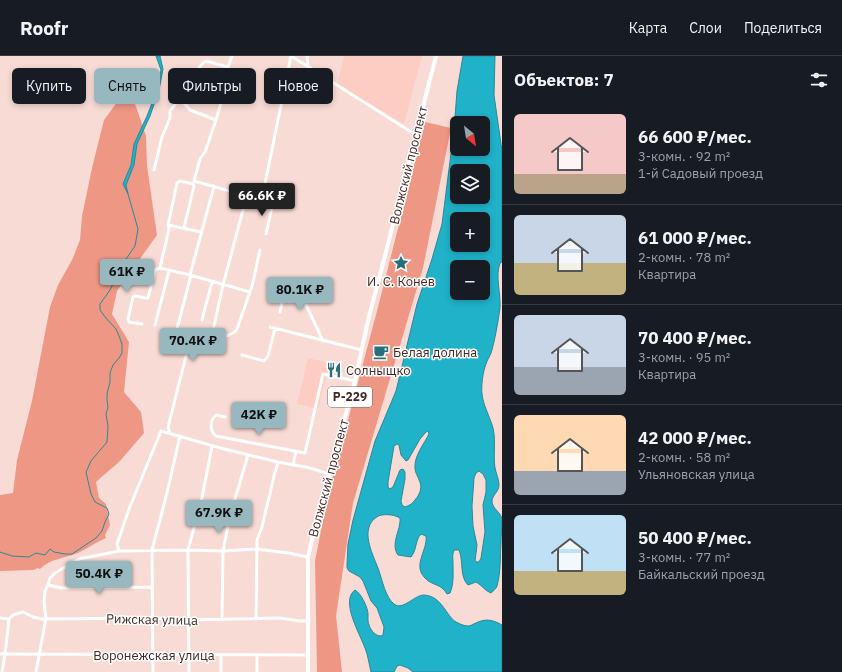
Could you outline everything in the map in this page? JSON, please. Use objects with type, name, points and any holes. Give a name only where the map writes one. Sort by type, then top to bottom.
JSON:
[{"type":"main road","name":"Волжский проспект","points":[[308,672],[308,557],[317,518],[355,380],[369,316],[436,56]]},
{"type":"street","points":[[232,56],[228,67],[228,79],[216,120],[206,152],[200,159],[194,181],[273,203],[266,234]]},
{"type":"street","points":[[261,199],[291,56],[416,135]]},
{"type":"street","points":[[307,56],[308,67]]},
{"type":"street","points":[[200,68],[206,61],[228,67]]},
{"type":"street","points":[[154,170],[162,137],[170,118],[170,111],[175,104]]},
{"type":"street","points":[[185,104],[190,110],[216,120]]},
{"type":"street","points":[[160,268],[177,183],[180,181],[193,184],[194,186],[184,228]]},
{"type":"street","points":[[177,329],[214,186]]},
{"type":"street","points":[[214,326],[223,285],[247,195]]},
{"type":"street","points":[[168,225],[201,232]]},
{"type":"street","points":[[172,434],[168,427],[187,352],[193,345],[206,338],[225,337],[235,332],[239,326],[250,292],[260,250]]},
{"type":"street","points":[[142,324],[130,322],[128,319],[133,297],[148,298],[156,269],[160,268],[190,275],[250,292]]},
{"type":"street","points":[[155,325],[169,271]]},
{"type":"street","points":[[202,320],[212,282]]},
{"type":"street","points":[[280,312],[285,287],[289,285],[301,294],[323,341]]},
{"type":"street","points":[[270,327],[362,350]]},
{"type":"street","points":[[242,355],[264,361],[268,356],[275,328]]},
{"type":"street","points":[[225,417],[216,415],[213,417],[211,430],[216,436],[305,453],[323,374],[355,380]]},
{"type":"street","points":[[119,551],[117,544],[129,509],[161,431],[212,446],[310,468],[329,474]]},
{"type":"street","points":[[153,672],[152,550],[180,436]]},
{"type":"street","points":[[189,672],[188,550],[202,498],[212,446]]},
{"type":"street","points":[[293,465],[296,451]]},
{"type":"street","points":[[222,619],[223,551],[230,516],[248,454]]},
{"type":"street","points":[[256,618],[258,540],[278,462]]},
{"type":"street","points":[[36,672],[46,618],[44,602],[45,591],[50,578],[55,573],[79,559],[119,551],[223,551],[257,549],[308,557]]},
{"type":"street","points":[[48,585],[61,588],[152,587]]},
{"type":"street","name":"Рижская улица","points":[[9,620],[13,615],[23,612],[33,617],[42,619],[152,618],[189,620],[281,618],[308,621]]},
{"type":"street","points":[[0,618],[9,620],[2,672]]},
{"type":"street","name":"Воронежская улица","points":[[0,654],[308,655]]},
{"type":"street","points":[[221,655],[222,672]]},
{"type":"street","points":[[257,655],[257,672]]},
{"type":"shaded area","points":[[344,56],[422,56],[404,124],[337,85]]},
{"type":"shaded area","points":[[116,104],[135,104],[146,136],[147,166],[157,235],[117,291],[112,314],[129,342],[124,392],[141,412],[144,433],[120,461],[96,482],[99,498],[106,504],[110,525],[105,535],[106,538],[78,553],[48,563],[40,569],[0,571],[0,495],[13,493],[17,460],[32,401],[50,307],[58,285],[72,260],[80,240],[82,216],[104,120]]},
{"type":"shaded area","points":[[425,122],[450,128],[423,268],[353,503],[336,616],[342,672],[317,672],[315,561],[328,495]]},
{"type":"shaded area","points":[[308,358],[329,363],[318,409],[297,404]]},
{"type":"water","points":[[156,56],[160,56],[163,69],[160,85],[161,70]]},
{"type":"water","points":[[463,56],[495,56],[494,95],[502,151],[502,262],[500,263],[498,274],[500,308],[491,354],[484,371],[482,391],[484,402],[493,428],[494,463],[499,483],[498,490],[492,499],[492,504],[502,519],[500,570],[497,586],[491,593],[476,582],[468,585],[465,582],[459,550],[454,550],[452,586],[450,593],[447,594],[445,590],[428,581],[421,573],[420,568],[426,536],[421,534],[419,536],[411,557],[398,555],[395,542],[400,518],[396,516],[381,515],[374,519],[368,531],[368,538],[369,545],[385,589],[391,601],[397,606],[401,606],[416,597],[424,595],[430,596],[439,602],[452,619],[462,625],[469,626],[486,620],[502,625],[502,672],[413,672],[400,665],[397,666],[394,672],[371,672],[366,651],[352,618],[350,609],[351,595],[355,590],[362,597],[368,611],[368,621],[372,631],[376,635],[381,636],[383,635],[384,627],[377,608],[371,601],[363,581],[360,577],[349,571],[347,568],[348,544],[353,520],[375,441],[396,391],[417,304],[442,224],[451,156],[490,156],[490,116],[455,116],[457,91]],"holes":[[[428,431],[429,434],[416,459],[415,464],[415,471],[421,485],[420,490],[413,502],[405,507],[402,505],[401,501],[405,479],[405,472],[403,469],[400,470],[393,487],[390,489],[388,487],[394,446],[397,444],[399,445],[401,455],[406,461],[420,439]],[[479,471],[483,474],[486,480],[486,492],[483,505],[485,532],[479,562],[475,561],[477,545],[473,526],[472,506],[474,478],[476,473]]]},
{"type":"water","points":[[152,104],[154,104],[137,144],[134,165],[126,185],[128,194],[123,184],[131,165],[134,144]]},
{"type":"waterway","points":[[0,552],[12,556],[29,557],[36,553],[45,555],[50,549],[54,552],[72,554],[96,538],[102,531],[109,514],[107,508],[95,502],[91,494],[86,472],[91,461],[107,442],[108,426],[106,414],[108,407],[107,394],[110,382],[110,373],[113,365],[122,353],[122,344],[116,329],[100,310],[100,304],[110,290],[122,265],[135,246],[138,229],[128,194]]},
{"type":"place","name":"И. С. Конев","points":[[401,263]]},
{"type":"place","name":"Белая долина","points":[[381,352]]},
{"type":"place","name":"Солныщко","points":[[334,370]]}]
